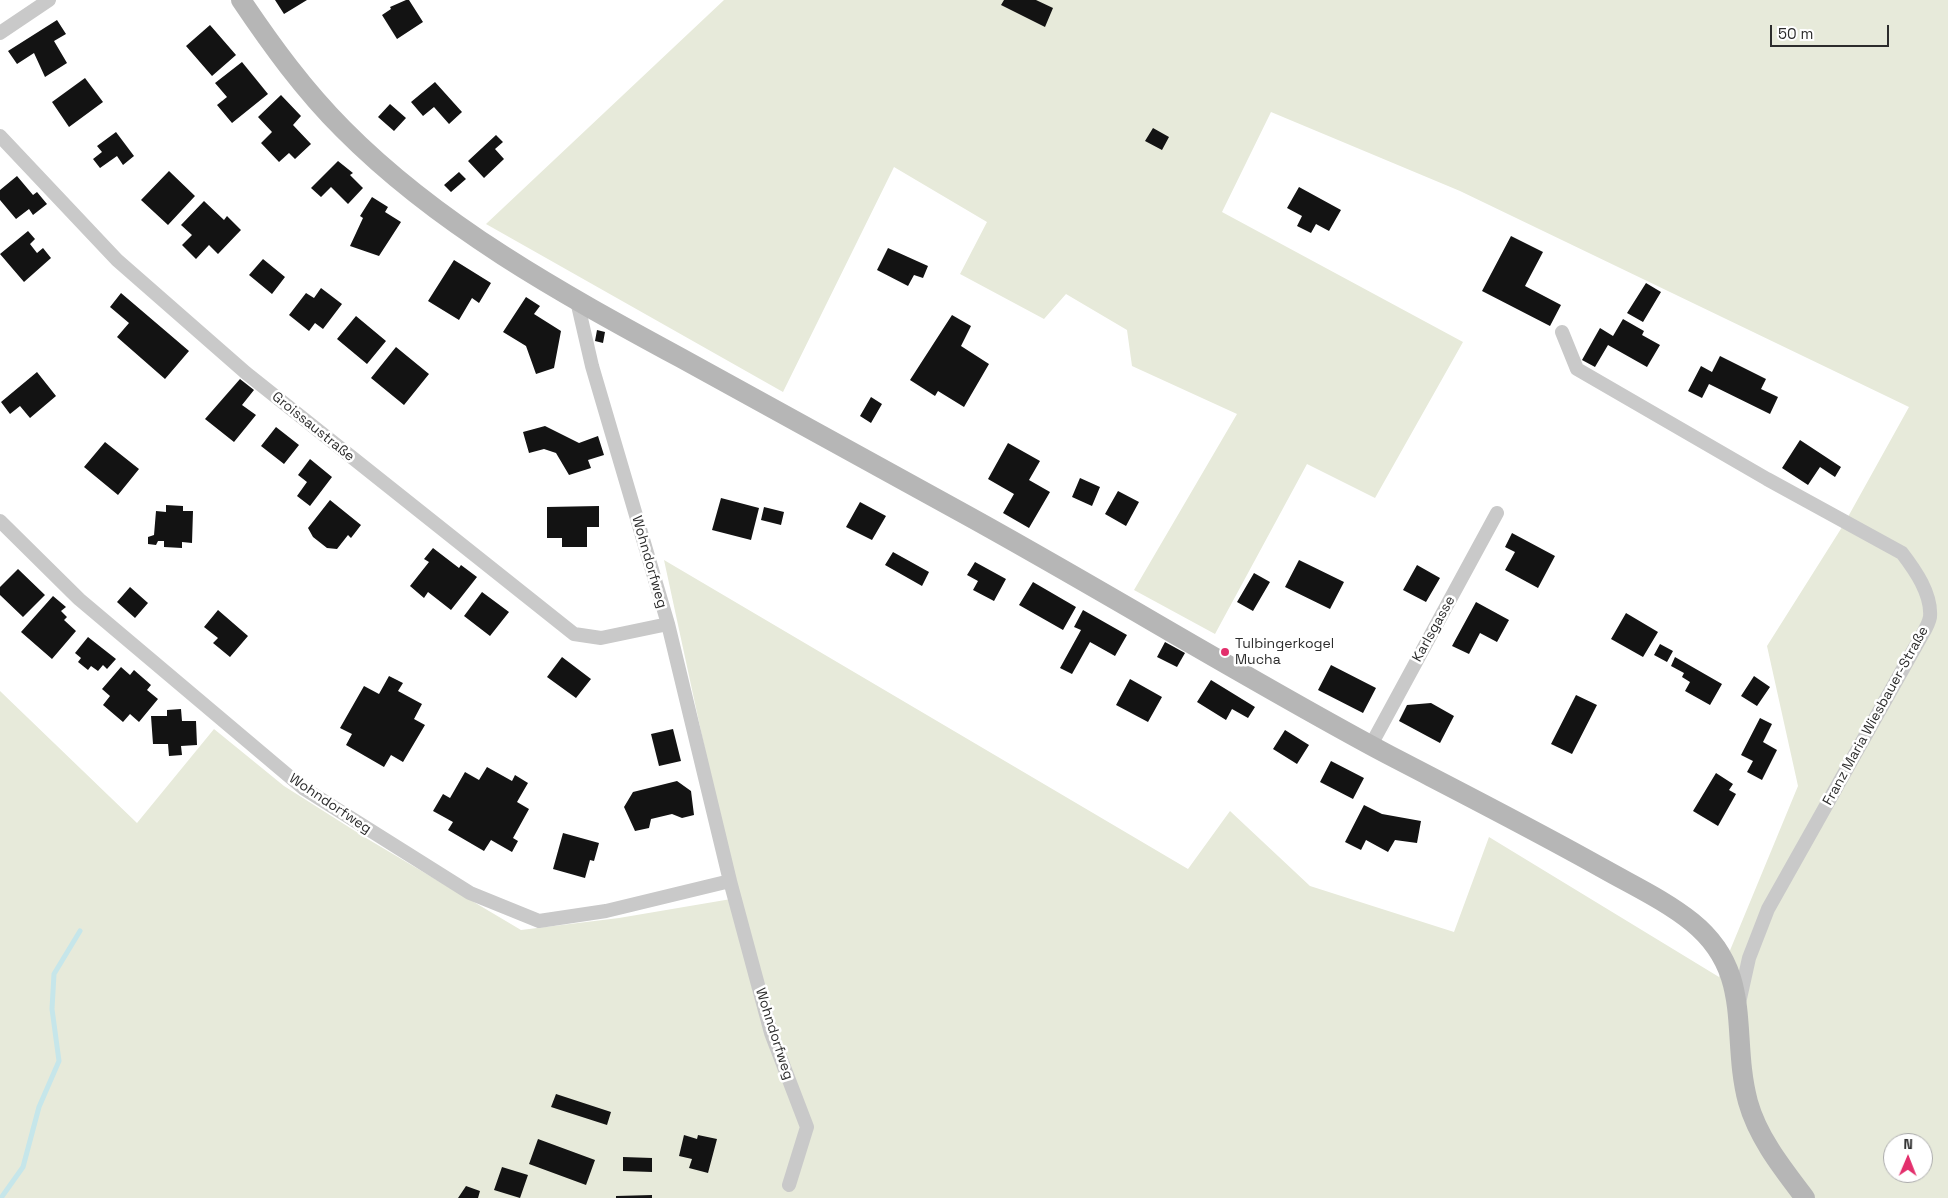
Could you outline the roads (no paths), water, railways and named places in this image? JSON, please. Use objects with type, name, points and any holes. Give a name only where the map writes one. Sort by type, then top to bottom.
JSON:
[{"type":"street","points":[[0,32],[50,0]]},
{"type":"street","points":[[241,0],[290,70],[346,132],[414,191],[483,243],[577,302],[991,529],[1371,745],[1584,858],[1666,904],[1692,922],[1722,953],[1730,970],[1738,1010],[1744,1079],[1749,1105],[1771,1151],[1806,1198]]},
{"type":"street","name":"Groissaustraße","points":[[0,136],[117,260],[246,373],[574,634],[601,638],[668,624]]},
{"type":"street","name":"Wohndorfweg","points":[[577,302],[592,366],[668,624],[730,882],[771,1033],[807,1127],[789,1185]]},
{"type":"street","name":"Franz Maria Wiesbauer-Straße","points":[[1562,332],[1577,369],[1767,479],[1902,553],[1916,570],[1926,595],[1930,617],[1922,635],[1768,909],[1749,958],[1738,1010]]},
{"type":"street","name":"Karlsgasse","points":[[1371,745],[1497,513]]},
{"type":"street","name":"Wohndorfweg","points":[[0,521],[80,599],[303,788],[470,893],[539,921],[606,912],[730,882]]},
{"type":"waterway","points":[[1,1198],[23,1167],[39,1107],[59,1061],[52,1009],[54,974],[80,931]]},
{"type":"place","name":"Tulbingerkogel Mucha","points":[[1225,652]]}]
